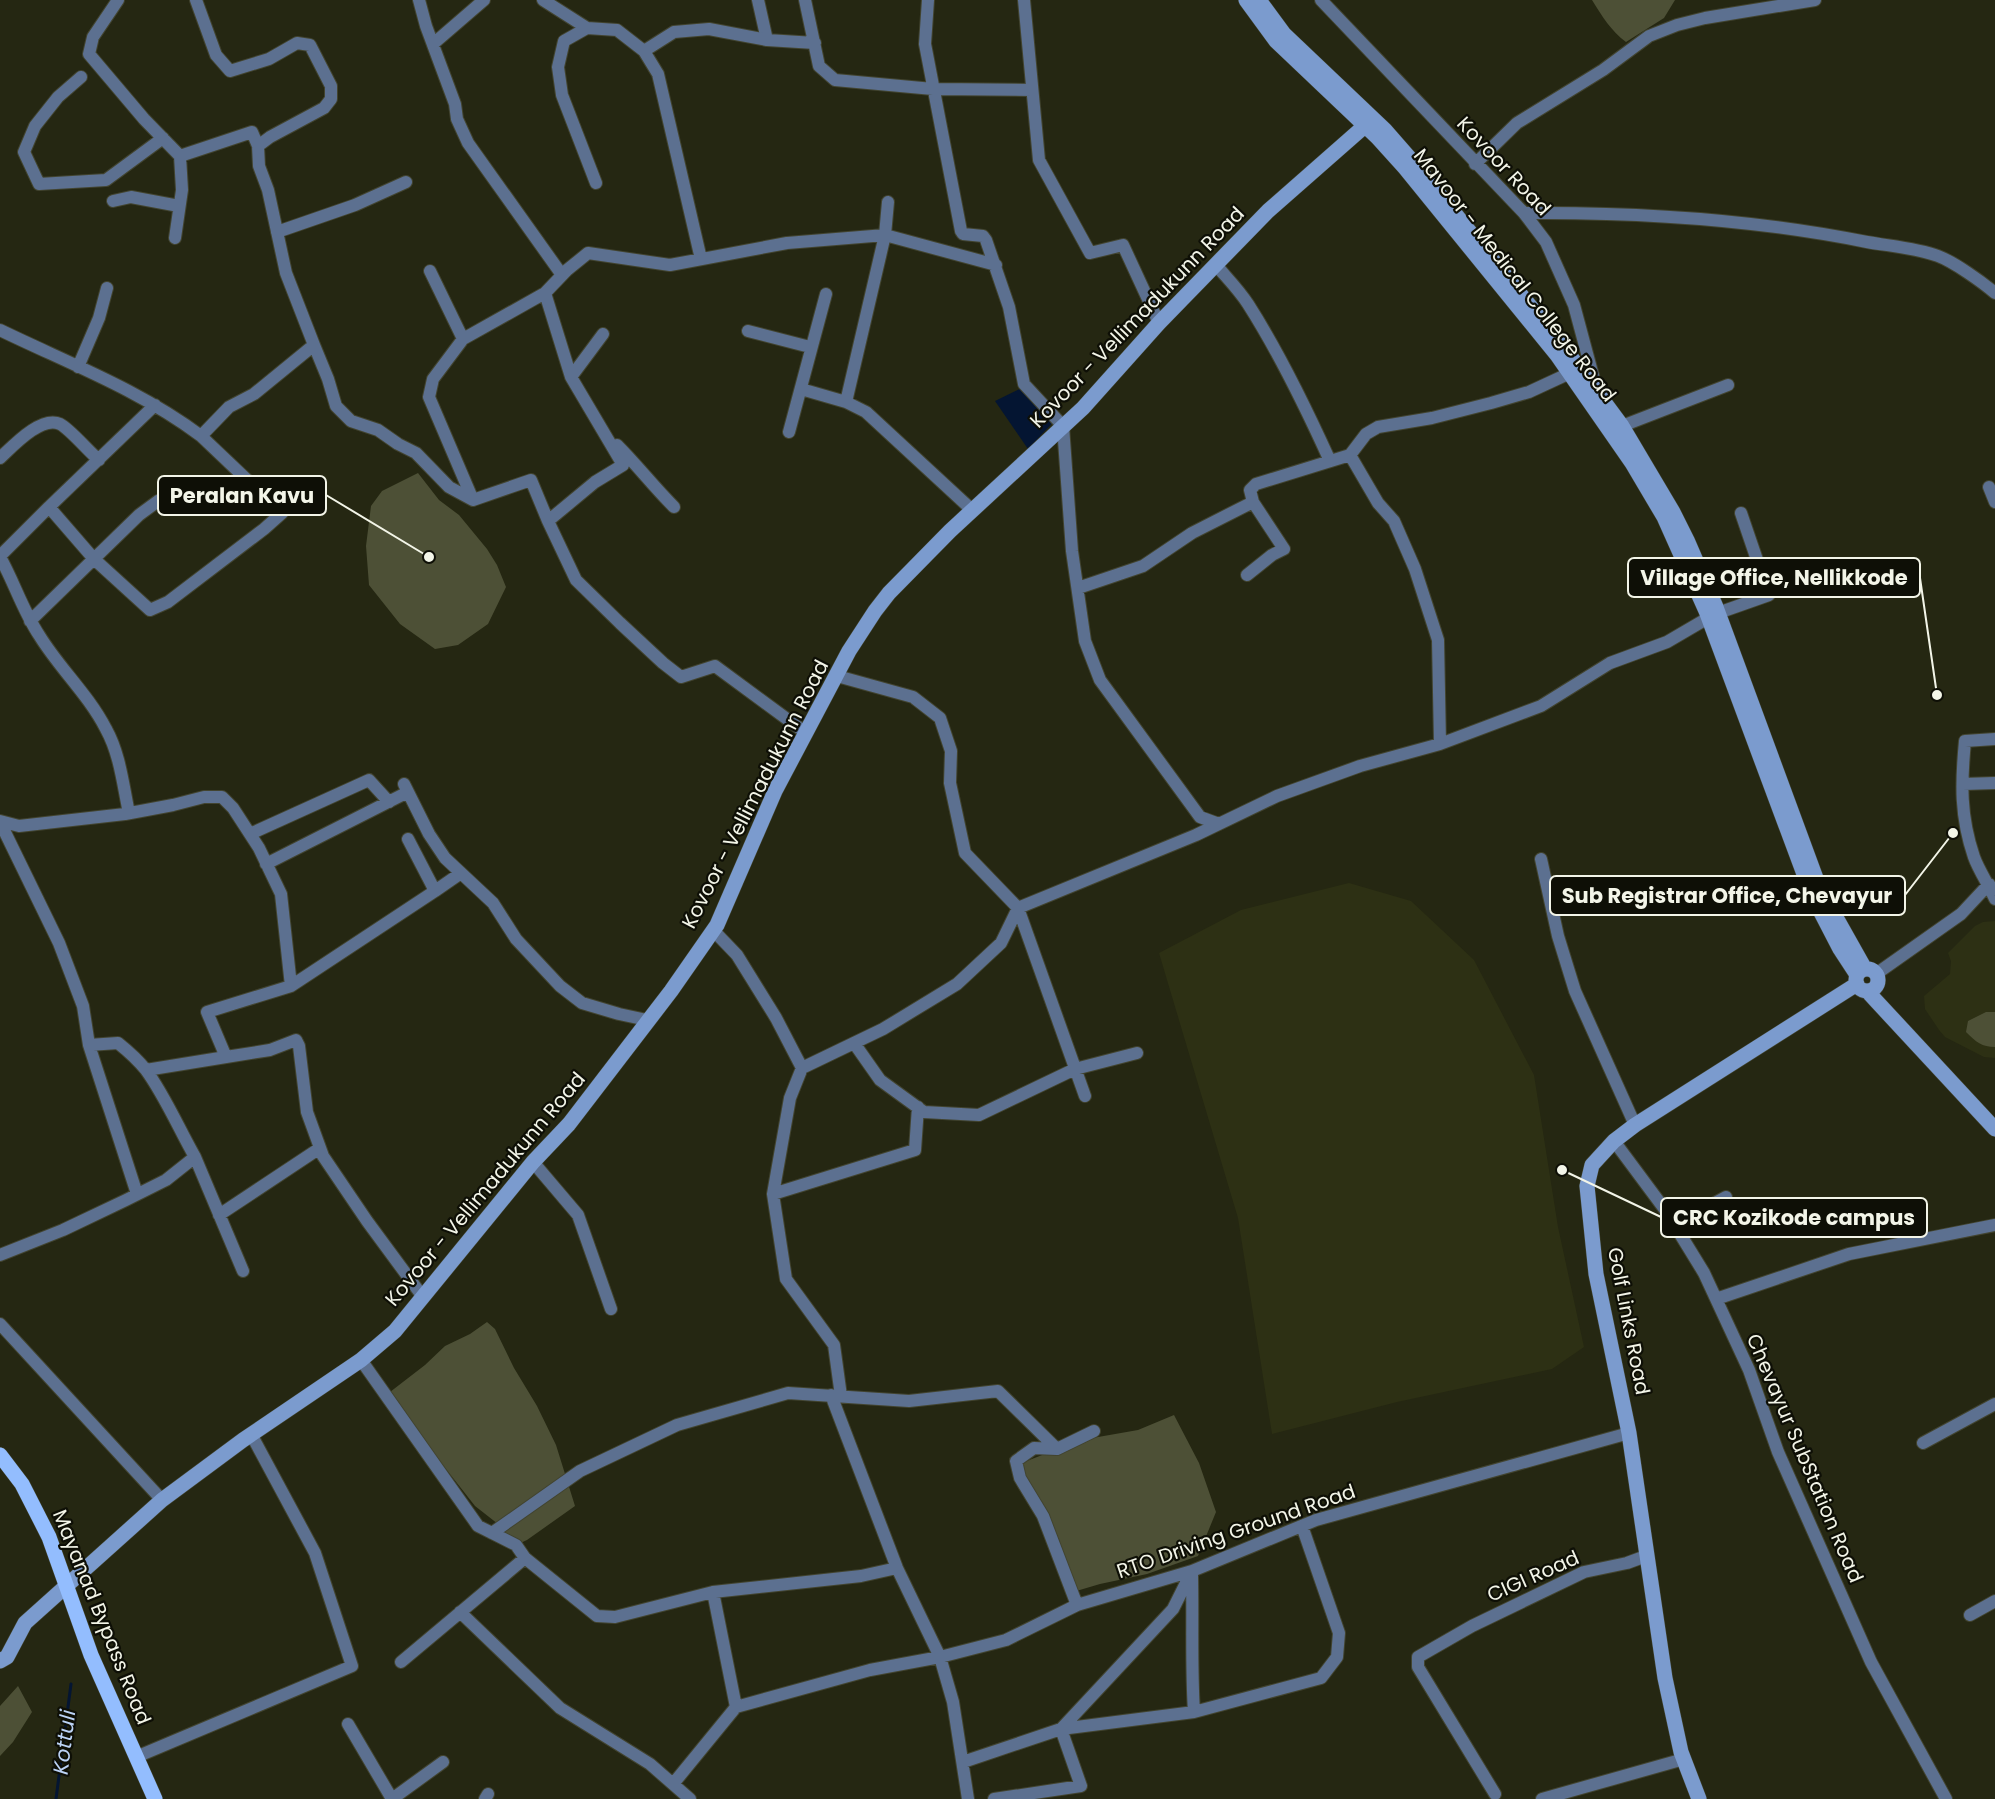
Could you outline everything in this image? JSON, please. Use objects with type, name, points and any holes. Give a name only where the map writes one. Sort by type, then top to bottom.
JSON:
[{"type":"main road","name":"Mavoor - Medical College Road","points":[[1246,0],[1276,41],[1329,83],[1368,121],[1570,373],[1601,405],[1664,517],[1713,616],[1811,893],[1840,949],[1866,980]]},
{"type":"main road","points":[[1259,0],[1284,34],[1329,83]]},
{"type":"main road","points":[[1368,121],[1413,162],[1565,349],[1601,405],[1622,426],[1673,512],[1713,616]]},
{"type":"main road","name":"Kovoor - Vellimadukunn Road","points":[[2,1655],[25,1623],[162,1500],[251,1434],[361,1360],[395,1330],[533,1162],[569,1124],[717,925],[775,791],[849,651],[889,593],[972,510],[1083,408],[1159,323],[1268,211],[1368,121]]},
{"type":"main road","points":[[1866,980],[1995,1117]]},
{"type":"main road","points":[[1866,980],[1995,1129]]},
{"type":"main road","name":"Golf Links Road","points":[[1699,1799],[1684,1759],[1665,1678],[1629,1433],[1596,1274],[1587,1186],[1592,1165],[1614,1141],[1635,1125],[1866,980]]},
{"type":"main road","name":"Mayanad Bypass Road","points":[[0,1455],[22,1484],[37,1510],[68,1586],[91,1656],[155,1799]]},
{"type":"street","points":[[118,0],[93,37],[88,54],[180,156],[182,190],[175,238]]},
{"type":"street","points":[[196,0],[216,55],[230,72],[269,59],[297,43],[310,45],[331,86],[331,99],[324,108],[270,137],[258,146]]},
{"type":"street","points":[[419,0],[455,104],[457,119],[468,143],[562,275]]},
{"type":"street","points":[[433,44],[484,0]]},
{"type":"street","points":[[543,0],[587,28],[617,30],[644,51],[658,74],[701,260]]},
{"type":"street","points":[[758,0],[767,40]]},
{"type":"street","points":[[805,0],[819,66],[835,80],[933,89],[1032,90]]},
{"type":"street","points":[[928,0],[925,44],[961,231],[963,234],[982,236],[986,240],[1009,307],[1024,384],[1063,426],[1072,551],[1085,641],[1100,680],[1200,817],[1220,824]]},
{"type":"street","points":[[1024,0],[1039,160],[1090,253],[1123,244],[1159,323]]},
{"type":"street","name":"Kovoor Road","points":[[1321,0],[1524,213],[1546,242],[1574,305],[1601,405]]},
{"type":"street","points":[[1475,164],[1517,123],[1604,70],[1649,36],[1677,25],[1705,18],[1815,0]]},
{"type":"street","points":[[587,28],[564,41],[558,67],[562,95],[596,183]]},
{"type":"street","points":[[644,51],[674,32],[710,28],[767,40],[815,43]]},
{"type":"street","points":[[81,77],[58,98],[35,126],[24,152],[39,184],[105,180],[163,138]]},
{"type":"street","points":[[180,156],[252,132],[258,146],[259,166],[268,190],[286,273],[332,388],[336,406],[351,422],[378,430],[416,453],[449,487],[473,500],[531,480],[576,580],[663,663],[681,677],[715,666],[806,733]]},
{"type":"street","points":[[277,232],[355,205],[406,182]]},
{"type":"street","points":[[113,201],[131,197],[179,206]]},
{"type":"street","points":[[846,402],[885,236],[888,202]]},
{"type":"street","points":[[1524,213],[1659,218],[1812,230],[1939,256],[1995,293]]},
{"type":"street","points":[[473,500],[429,397],[433,379],[463,339],[545,293],[588,253],[670,265],[787,243],[885,236],[996,265]]},
{"type":"street","points":[[1216,265],[1247,302],[1266,334],[1312,421],[1330,461]]},
{"type":"street","points":[[430,272],[463,339]]},
{"type":"street","points":[[78,367],[99,318],[107,288]]},
{"type":"street","points":[[545,293],[571,377],[623,465],[595,482],[548,521]]},
{"type":"street","points":[[789,432],[826,294]]},
{"type":"street","points":[[0,330],[155,405],[201,436],[282,513],[168,602],[150,610],[94,559],[49,507]]},
{"type":"street","points":[[748,331],[810,347]]},
{"type":"street","points":[[571,377],[603,334]]},
{"type":"street","points":[[201,436],[229,407],[254,394],[314,345]]},
{"type":"street","points":[[1247,576],[1272,555],[1284,549],[1253,502],[1250,490],[1256,484],[1350,456],[1366,434],[1378,427],[1432,418],[1491,403],[1528,392],[1570,373]]},
{"type":"street","points":[[1622,426],[1728,385]]},
{"type":"street","points":[[801,389],[846,402],[866,412],[972,510]]},
{"type":"street","points":[[129,813],[114,747],[106,729],[83,692],[30,621],[0,557],[155,405]]},
{"type":"street","points":[[0,458],[29,432],[51,422],[60,424],[99,460]]},
{"type":"street","points":[[606,433],[674,507]]},
{"type":"street","points":[[1350,456],[1378,503],[1394,521],[1415,569],[1438,640],[1440,744]]},
{"type":"street","points":[[1989,487],[1995,502]]},
{"type":"street","points":[[30,621],[139,515],[158,501],[177,492]]},
{"type":"street","points":[[1078,588],[1143,566],[1192,533],[1253,502]]},
{"type":"street","points":[[968,1799],[953,1702],[940,1657],[897,1568],[836,1396],[834,1345],[786,1279],[773,1194],[790,1098],[802,1068],[883,1029],[957,984],[1001,943],[1018,908],[1220,824],[1277,796],[1360,766],[1440,744],[1541,706],[1610,663],[1668,642],[1713,616],[1769,595],[1741,513]]},
{"type":"street","points":[[837,676],[912,697],[940,718],[951,751],[950,783],[965,853],[1018,908],[1085,1096]]},
{"type":"street","points":[[1995,739],[1965,741],[1963,784],[1964,820],[1975,860],[1992,889],[1995,899]]},
{"type":"street","points":[[250,834],[369,780],[389,802]]},
{"type":"street","points":[[1963,784],[1995,783]]},
{"type":"street","points":[[266,864],[389,802],[406,788],[429,834],[445,858],[493,903],[516,939],[560,986],[582,1003],[647,1020]]},
{"type":"street","points":[[0,822],[19,826],[129,813],[204,797],[222,797],[232,807],[250,834],[281,894],[291,986]]},
{"type":"street","points":[[0,822],[59,942],[83,1006],[89,1045],[137,1194]]},
{"type":"street","points":[[408,838],[435,891]]},
{"type":"street","points":[[1541,859],[1558,936],[1575,991],[1635,1125]]},
{"type":"street","points":[[226,1057],[207,1012],[291,986],[461,873]]},
{"type":"street","points":[[1866,980],[1961,914],[1992,889]]},
{"type":"street","points":[[712,930],[737,956],[776,1018],[802,1068]]},
{"type":"street","points":[[146,1070],[270,1050],[296,1040],[299,1046],[307,1112],[323,1156],[367,1221],[423,1296]]},
{"type":"street","points":[[89,1045],[118,1043],[146,1070],[195,1157],[243,1270]]},
{"type":"street","points":[[854,1043],[880,1080],[924,1112],[980,1114],[1075,1069],[1137,1053]]},
{"type":"street","points":[[773,1194],[915,1150],[918,1107]]},
{"type":"street","name":"Chevayur SubStation Road","points":[[1614,1141],[1704,1273],[1749,1370],[1778,1452],[1871,1662],[1946,1799]]},
{"type":"street","points":[[219,1215],[320,1148]]},
{"type":"street","points":[[0,1255],[63,1230],[137,1194],[166,1179],[195,1157]]},
{"type":"street","points":[[533,1162],[578,1215],[611,1309]]},
{"type":"street","points":[[1674,1226],[1726,1197]]},
{"type":"street","points":[[1716,1299],[1849,1254],[1995,1225]]},
{"type":"street","points":[[0,1324],[162,1500]]},
{"type":"street","points":[[361,1360],[478,1526],[516,1545],[525,1558],[597,1616],[615,1617],[713,1592],[861,1576],[897,1568]]},
{"type":"street","points":[[492,1533],[580,1471],[676,1425],[788,1393],[909,1401],[998,1390],[1057,1449]]},
{"type":"street","points":[[1923,1443],[1995,1404]]},
{"type":"street","points":[[1077,1605],[1043,1516],[1020,1478],[1016,1461],[1034,1448],[1057,1449],[1094,1431]]},
{"type":"street","name":"RTO Driving Ground Road","points":[[736,1707],[859,1673],[940,1657],[1006,1640],[1077,1605],[1192,1570],[1316,1520],[1629,1433]]},
{"type":"street","points":[[136,1757],[352,1666],[315,1552],[251,1434]]},
{"type":"street","points":[[963,1762],[1061,1729],[1194,1712],[1321,1678],[1337,1657],[1339,1633],[1302,1526]]},
{"type":"street","name":"CIGI Road","points":[[1494,1797],[1418,1667],[1418,1657],[1472,1626],[1584,1572],[1627,1563],[1646,1556]]},
{"type":"street","points":[[401,1662],[525,1558]]},
{"type":"street","points":[[1192,1570],[1194,1712]]},
{"type":"street","points":[[1061,1729],[1173,1609],[1192,1570]]},
{"type":"street","points":[[673,1784],[736,1707],[713,1592]]},
{"type":"street","points":[[1970,1615],[1995,1601]]},
{"type":"street","points":[[460,1612],[560,1708],[650,1764],[690,1799]]},
{"type":"street","points":[[348,1724],[392,1799],[443,1762]]},
{"type":"street","points":[[1061,1729],[1087,1799]]},
{"type":"street","points":[[1542,1799],[1684,1759]]},
{"type":"street","points":[[994,1799],[1082,1786]]},
{"type":"shaded area","points":[[1592,0],[1675,0],[1664,18],[1626,42],[1611,28]]},
{"type":"shaded area","points":[[418,473],[439,500],[459,515],[487,549],[506,587],[488,624],[458,645],[435,649],[400,624],[369,585],[366,546],[371,506],[382,491]]},
{"type":"shaded area","points":[[1349,883],[1411,901],[1474,960],[1534,1075],[1558,1227],[1584,1347],[1552,1369],[1397,1402],[1272,1434],[1238,1218],[1159,953],[1241,910]]},
{"type":"shaded area","points":[[1995,921],[1995,1058],[1984,1057],[1945,1037],[1925,1009],[1924,996],[1950,974],[1951,961],[1948,953],[1975,926],[1983,922]]},
{"type":"shaded area","points":[[1986,1012],[1995,1012],[1995,1047],[1979,1043],[1966,1032],[1968,1021]]},
{"type":"shaded area","points":[[487,1322],[495,1329],[556,1445],[575,1506],[527,1540],[516,1545],[498,1524],[475,1506],[390,1392],[445,1346],[470,1334]]},
{"type":"shaded area","points":[[1174,1415],[1199,1463],[1216,1512],[1198,1556],[1147,1574],[1073,1592],[1019,1464],[1081,1440],[1138,1430]]},
{"type":"shaded area","points":[[18,1686],[32,1712],[13,1742],[0,1756],[0,1706]]},
{"type":"water","points":[[1026,386],[1058,417],[1028,449],[995,401]]},
{"type":"waterway","name":"Kottuli","points":[[56,1799],[71,1684]]},
{"type":"place","name":"Peralan Kavu","points":[[429,557]]},
{"type":"place","name":"Village Office, Nellikkode","points":[[1937,695]]},
{"type":"place","name":"Sub Registrar Office, Chevayur","points":[[1953,833]]},
{"type":"place","name":"CRC Kozikode campus","points":[[1562,1170]]}]
